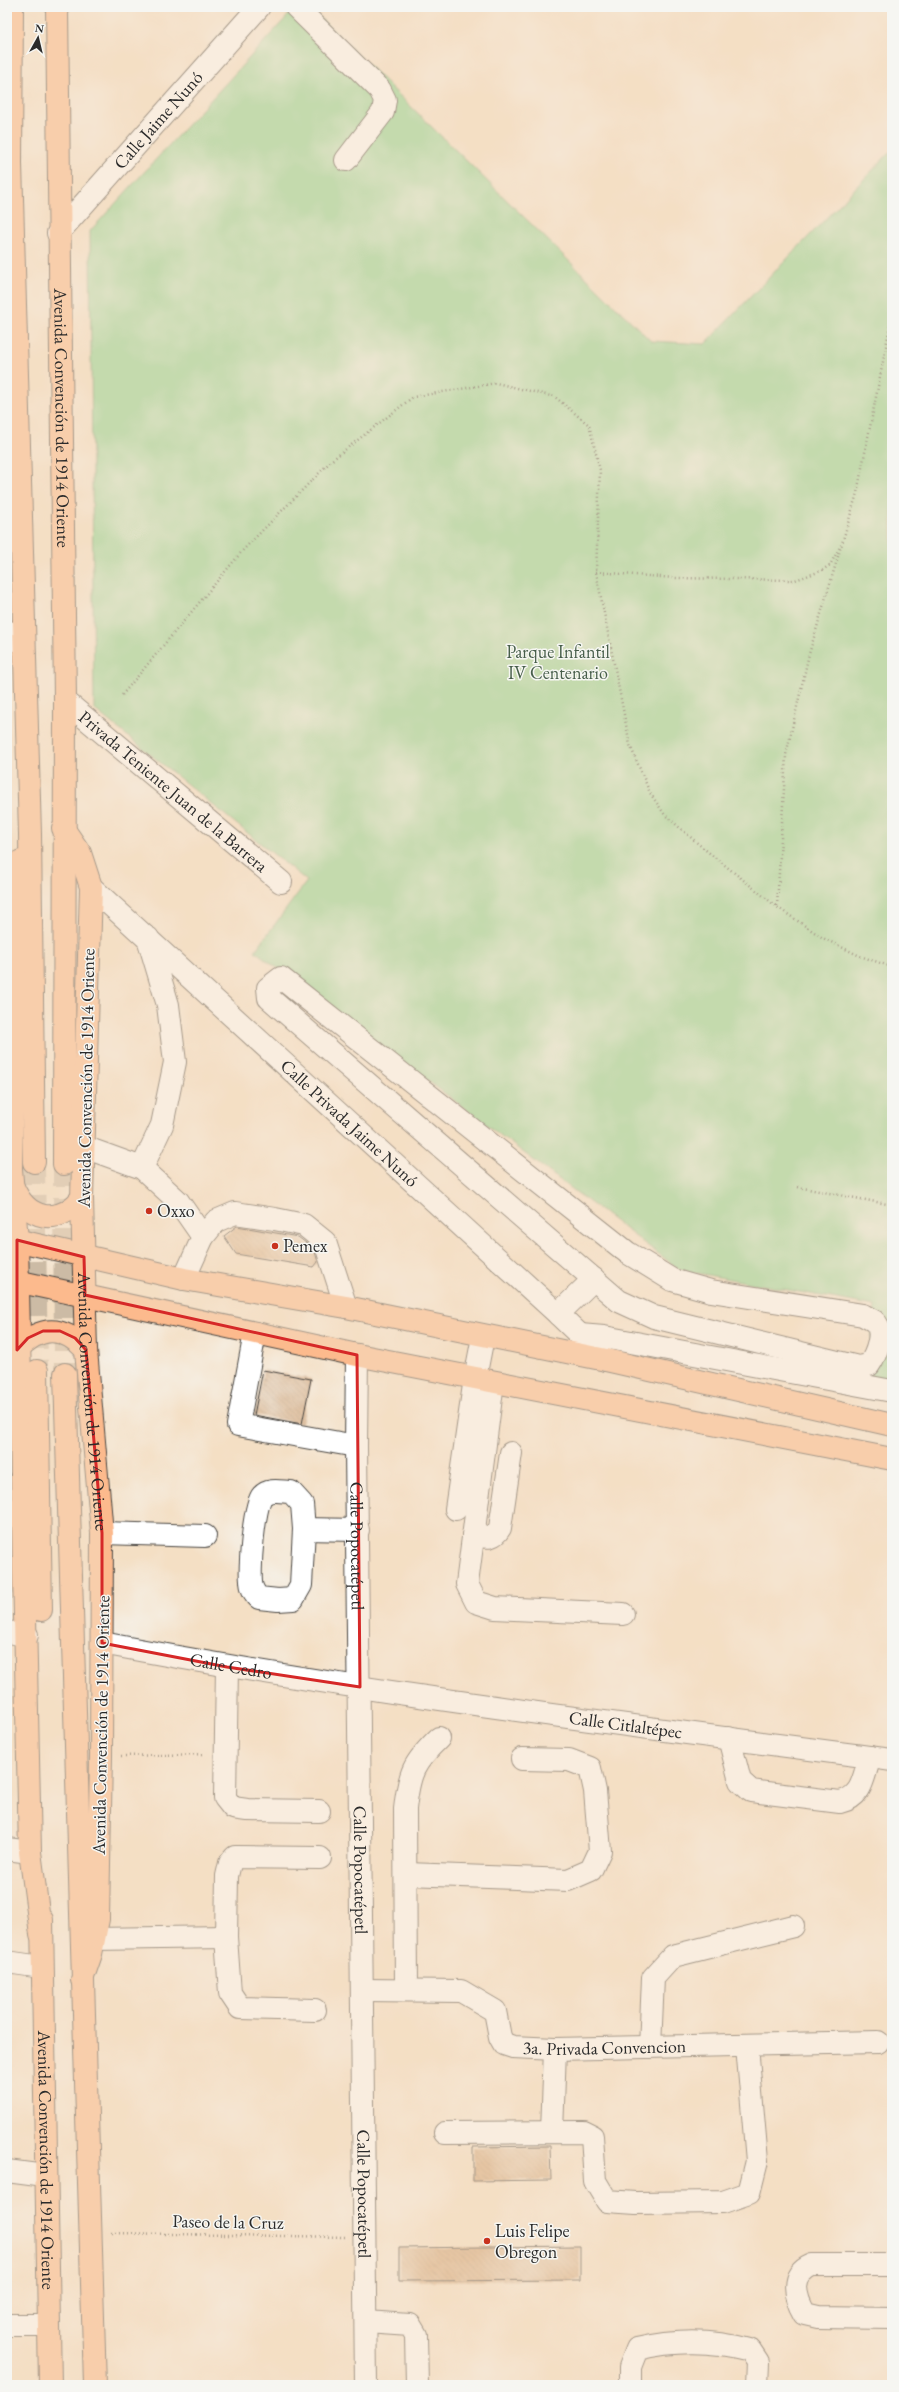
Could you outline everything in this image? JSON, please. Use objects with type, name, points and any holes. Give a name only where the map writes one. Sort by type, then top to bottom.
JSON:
[{"type":"main road","name":"Avenida Convención de 1914 Oriente","points":[[12,7],[9,161],[10,289],[30,834],[34,1162]]},
{"type":"main road","name":"Avenida Convención de 1914 Oriente","points":[[57,7],[58,233],[65,701],[63,828],[64,1164]]},
{"type":"main road","name":"Avenida Convención de 1914 Oriente","points":[[63,828],[80,853],[91,887],[82,1198],[86,1350],[102,1533],[101,1756],[98,1919],[94,1939],[82,1980]]},
{"type":"main road","name":"Avenida Convención de 1914 Oriente","points":[[30,834],[20,864],[11,883],[10,1177],[12,1280],[18,1350],[17,1634],[30,1852],[41,1934]]},
{"type":"main road","points":[[10,1177],[19,1201],[30,1211],[44,1216],[59,1216],[72,1209],[82,1198]]},
{"type":"main road","points":[[12,1239],[84,1257],[184,1279],[346,1307],[484,1337],[606,1360],[892,1425]]},
{"type":"main road","points":[[12,1280],[357,1355],[892,1459]]},
{"type":"main road","points":[[18,1350],[28,1338],[43,1332],[60,1331],[74,1338],[86,1350]]},
{"type":"main road","name":"Avenida Convención de 1914 Oriente","points":[[38,1371],[44,1820],[41,1967],[50,2385]]},
{"type":"main road","name":"Avenida Convención de 1914 Oriente","points":[[65,1374],[95,2385]]},
{"type":"street","name":"Calle Jaime Nunó","points":[[58,233],[259,7]]},
{"type":"street","points":[[296,7],[380,90],[385,100],[383,112],[346,160]]},
{"type":"street","points":[[7,632],[24,646]]},
{"type":"street","name":"Privada Teniente Juan de la Barrera","points":[[65,701],[281,882]]},
{"type":"street","name":"Calle Privada Jaime Nunó","points":[[91,887],[558,1314],[606,1360]]},
{"type":"street","points":[[142,1168],[162,1125],[175,1062],[168,1005],[148,938]]},
{"type":"street","points":[[277,979],[285,980],[628,1253],[672,1280],[711,1291],[863,1315],[875,1322],[880,1331],[875,1357],[869,1365],[858,1367],[654,1317],[619,1301],[594,1279],[269,998],[268,988],[277,979]]},
{"type":"street","points":[[84,1147],[142,1168],[178,1200],[203,1237]]},
{"type":"street","points":[[184,1279],[203,1237],[216,1221],[235,1213],[304,1225],[325,1242],[346,1307]]},
{"type":"street","points":[[558,1314],[594,1279]]},
{"type":"street","points":[[255,1333],[238,1425],[356,1446]]},
{"type":"street","points":[[580,1335],[612,1338],[892,1391]]},
{"type":"street","points":[[484,1337],[484,1380],[473,1535],[467,1584],[476,1602],[495,1608],[623,1614]]},
{"type":"street","name":"Calle Popocatépetl","points":[[357,1355],[356,1446],[360,1686],[366,2385]]},
{"type":"street","points":[[456,1509],[484,1380]]},
{"type":"street","points":[[473,1535],[490,1538],[496,1535],[500,1528],[511,1454]]},
{"type":"street","points":[[273,1491],[291,1492],[302,1504],[304,1529],[301,1585],[293,1599],[278,1600],[258,1598],[252,1587],[251,1574],[255,1510],[262,1496],[273,1491]]},
{"type":"street","points":[[304,1529],[358,1530]]},
{"type":"street","points":[[102,1533],[205,1536]]},
{"type":"street","name":"Calle Cedro","points":[[102,1643],[226,1667],[360,1686]]},
{"type":"street","points":[[226,1667],[225,1798],[233,1808],[319,1810]]},
{"type":"street","name":"Calle Citlaltépec","points":[[360,1686],[892,1760]]},
{"type":"street","points":[[406,1990],[407,1874],[405,1809],[409,1779],[420,1756],[439,1738]]},
{"type":"street","points":[[729,1738],[740,1781],[751,1791],[769,1795],[840,1802],[851,1800],[858,1794],[870,1757]]},
{"type":"street","points":[[407,1874],[568,1880],[591,1870],[600,1851],[595,1792],[590,1768],[569,1760],[522,1759]]},
{"type":"street","points":[[7,1849],[30,1852]]},
{"type":"street","points":[[315,2010],[240,2008],[230,1993],[226,1937],[227,1876],[230,1863],[235,1857],[320,1858]]},
{"type":"street","points":[[650,2047],[653,1978],[673,1956],[793,1926]]},
{"type":"street","points":[[94,1939],[226,1937]]},
{"type":"street","points":[[7,1962],[41,1967]]},
{"type":"street","name":"3a. Privada Convencion","points":[[363,1990],[461,1991],[495,2011],[500,2037],[504,2044],[514,2047],[554,2049],[878,2042]]},
{"type":"street","points":[[445,2133],[584,2132],[592,2136],[595,2181],[607,2201],[636,2203],[723,2202],[749,2193],[757,2160],[747,2046]]},
{"type":"street","points":[[552,2132],[554,2049]]},
{"type":"street","points":[[7,2171],[45,2176]]},
{"type":"street","points":[[892,2265],[812,2265],[802,2269],[797,2278],[797,2300],[805,2314],[818,2317],[892,2318]]},
{"type":"street","points":[[366,2322],[410,2325],[416,2334],[417,2385]]},
{"type":"street","points":[[7,2325],[48,2325]]},
{"type":"street","points":[[630,2385],[630,2367],[637,2350],[663,2343],[726,2344],[750,2350],[758,2362],[757,2385]]},
{"type":"path","points":[[777,907],[786,755],[809,654],[858,493],[892,316]]},
{"type":"path","points":[[122,695],[244,550],[332,460],[413,397],[496,383],[555,397],[589,425],[600,470],[596,572],[630,745],[650,793],[665,814],[702,847],[777,907],[823,938],[860,956],[892,967]]},
{"type":"path","points":[[596,572],[674,578],[795,580],[812,576],[830,565],[844,541]]},
{"type":"path","points":[[798,1187],[892,1205]]},
{"type":"path","points":[[101,1756],[225,1753]]},
{"type":"path","name":"Paseo de la Cruz","points":[[91,2232],[365,2238]]},
{"type":"highlighted area","points":[[17,1240],[84,1257],[85,1295],[357,1355],[360,1687],[227,1667],[102,1643],[102,1533],[86,1350],[75,1338],[60,1331],[43,1331],[28,1338],[17,1350]]},
{"type":"green space","name":"Parque Infantil IV Centenario","points":[[296,7],[309,7],[651,341],[705,344],[892,150],[892,1387],[867,1382],[875,1306],[680,1270],[255,951],[307,881],[94,709],[90,231]]},
{"type":"building","name":"Pemex","points":[[237,1226],[298,1237],[314,1249],[318,1262],[314,1267],[236,1254],[224,1236]]},
{"type":"building","points":[[263,1370],[311,1379],[302,1424],[254,1415]]},
{"type":"building","points":[[550,2146],[551,2180],[473,2181],[473,2147]]},
{"type":"building","points":[[580,2246],[580,2280],[399,2281],[399,2248]]},
{"type":"tunnel","points":[[34,1162],[37,1371]]},
{"type":"tunnel","points":[[64,1164],[65,1374]]},
{"type":"place","name":"Oxxo","points":[[149,1211]]},
{"type":"place","name":"Pemex","points":[[275,1246]]},
{"type":"place","name":"Luis Felipe Obregon","points":[[487,2241]]}]
